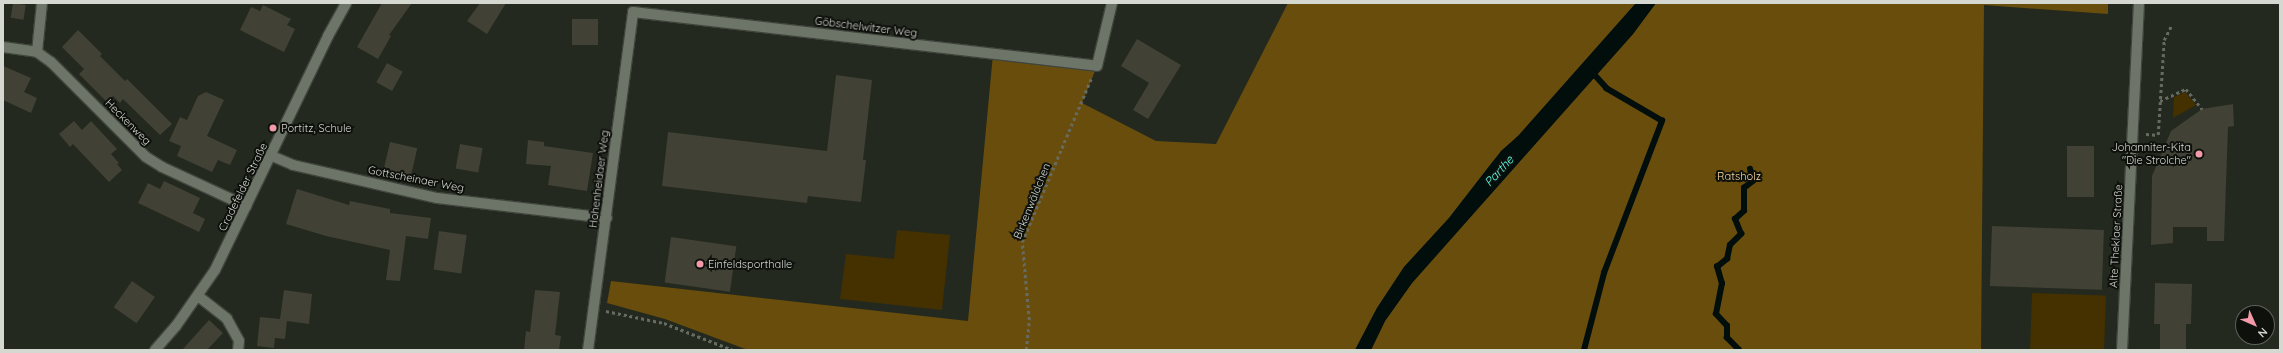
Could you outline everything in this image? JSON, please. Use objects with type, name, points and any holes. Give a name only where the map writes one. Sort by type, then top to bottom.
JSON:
[{"type":"street","points":[[37,52],[42,3]]},
{"type":"street","name":"Cradefelder Straße","points":[[155,350],[176,326],[215,270],[272,156],[328,36],[346,3]]},
{"type":"street","points":[[1097,66],[1112,3]]},
{"type":"street","name":"Alte Theklaer Straße","points":[[2122,350],[2139,3]]},
{"type":"street","name":"Göbschelwitzer Weg","points":[[633,12],[1097,66]]},
{"type":"street","name":"Hohenheidaer Weg","points":[[588,350],[607,218],[633,12]]},
{"type":"street","name":"Heckenweg","points":[[3,47],[37,52],[51,62],[146,157],[162,167],[246,206]]},
{"type":"street","name":"Gottscheinaer Weg","points":[[272,156],[293,165],[438,198],[607,218]]},
{"type":"street","points":[[198,296],[227,319],[237,335],[238,350]]},
{"type":"path","points":[[2150,135],[2158,135],[2164,40],[2171,26]]},
{"type":"path","name":"Birkenwäldchen","points":[[1026,350],[1029,320],[1022,242],[1097,66]]},
{"type":"path","points":[[2160,102],[2186,89],[2202,109]]},
{"type":"path","points":[[594,309],[664,323],[733,350]]},
{"type":"shaded area","points":[[2185,92],[2196,105],[2173,118],[2174,97]]},
{"type":"shaded area","points":[[897,230],[950,235],[942,310],[840,299],[846,254],[894,259]]},
{"type":"shaded area","points":[[2032,293],[2106,296],[2104,350],[2030,350]]},
{"type":"green space","points":[[1288,3],[1636,3],[1519,135],[1494,160],[1449,218],[1404,267],[1377,308],[1355,350],[748,350],[665,319],[607,303],[611,281],[968,321],[993,54],[1097,66],[1082,103],[1156,141],[1216,144]]},
{"type":"green space","name":"Ratsholz","points":[[1656,3],[2108,3],[2108,14],[1984,5],[1981,350],[1371,350],[1385,321],[1412,283],[1633,34]]},
{"type":"water","name":"Parthe","points":[[1636,3],[1656,3],[1633,34],[1412,283],[1385,321],[1371,350],[1355,350],[1377,308],[1404,267],[1449,218],[1501,151],[1519,135]]},
{"type":"building","points":[[13,3],[26,5],[23,20],[11,18]]},
{"type":"building","points":[[382,3],[412,3],[389,35],[391,36],[378,59],[357,47]]},
{"type":"building","points":[[480,3],[506,3],[487,34],[467,21]]},
{"type":"building","points":[[263,5],[291,19],[287,25],[295,29],[284,52],[240,30],[251,7],[260,11]]},
{"type":"building","points":[[572,19],[598,19],[598,45],[572,45]]},
{"type":"building","points":[[78,30],[102,54],[100,56],[125,81],[127,79],[172,124],[160,135],[123,99],[120,103],[113,96],[107,102],[79,74],[84,69],[62,47]]},
{"type":"building","points":[[1137,39],[1181,65],[1148,119],[1133,110],[1149,83],[1121,66]]},
{"type":"building","points":[[387,63],[403,72],[392,91],[376,82]]},
{"type":"building","points":[[3,66],[31,78],[24,92],[37,98],[31,113],[3,100]]},
{"type":"building","points":[[836,75],[872,80],[863,160],[866,160],[861,202],[808,196],[807,203],[662,186],[668,132],[827,151]]},
{"type":"building","points":[[206,92],[224,100],[207,136],[237,150],[230,165],[218,160],[212,172],[177,156],[181,146],[169,141],[180,117],[187,120],[198,96]]},
{"type":"building","points":[[2233,104],[2234,126],[2228,127],[2224,241],[2207,241],[2207,227],[2173,227],[2173,243],[2151,245],[2152,176],[2171,131],[2202,109]]},
{"type":"building","points":[[74,121],[82,130],[91,121],[117,149],[111,154],[119,163],[117,164],[122,170],[109,182],[73,144],[70,147],[59,134]]},
{"type":"building","points":[[528,140],[544,142],[544,146],[593,153],[587,191],[548,185],[551,166],[526,164]]},
{"type":"building","points":[[390,142],[417,148],[411,177],[383,170]]},
{"type":"building","points":[[460,144],[483,148],[478,173],[456,169]]},
{"type":"building","points":[[2067,146],[2094,146],[2094,197],[2067,197]]},
{"type":"building","points":[[164,181],[200,198],[193,213],[205,219],[199,232],[138,203],[148,183],[160,189]]},
{"type":"building","points":[[297,189],[349,205],[350,201],[390,209],[390,213],[431,218],[428,239],[406,236],[400,281],[386,280],[390,250],[326,236],[286,224]]},
{"type":"building","points":[[1992,226],[2104,230],[2102,290],[1990,286]]},
{"type":"building","points":[[439,231],[467,235],[461,274],[434,270]]},
{"type":"building","name":"Einfeldsporthalle","points":[[671,237],[736,246],[730,292],[665,283]]},
{"type":"building","points":[[132,281],[155,297],[137,323],[114,307]]},
{"type":"building","points":[[2155,283],[2192,284],[2191,324],[2186,324],[2186,350],[2160,350],[2160,324],[2154,324]]},
{"type":"building","points":[[284,290],[312,294],[309,324],[287,321],[285,339],[275,338],[274,348],[257,346],[260,317],[280,319]]},
{"type":"building","points":[[535,290],[560,292],[555,335],[561,336],[559,350],[524,350],[526,331],[530,332]]},
{"type":"building","points":[[209,320],[223,333],[207,350],[182,350]]},
{"type":"waterway","points":[[1584,350],[1604,273],[1662,121],[1607,89],[1590,70]]},
{"type":"waterway","points":[[1739,350],[1727,338],[1727,326],[1716,314],[1722,284],[1717,267],[1727,259],[1730,245],[1741,234],[1735,219],[1744,211],[1744,188],[1753,181],[1750,169]]},
{"type":"place","name":"Portitz, Schule","points":[[273,128]]},
{"type":"place","name":"Johanniter-Kita \"Die Strolche\"","points":[[2199,154]]},
{"type":"place","name":"Einfeldsporthalle","points":[[700,264]]}]
